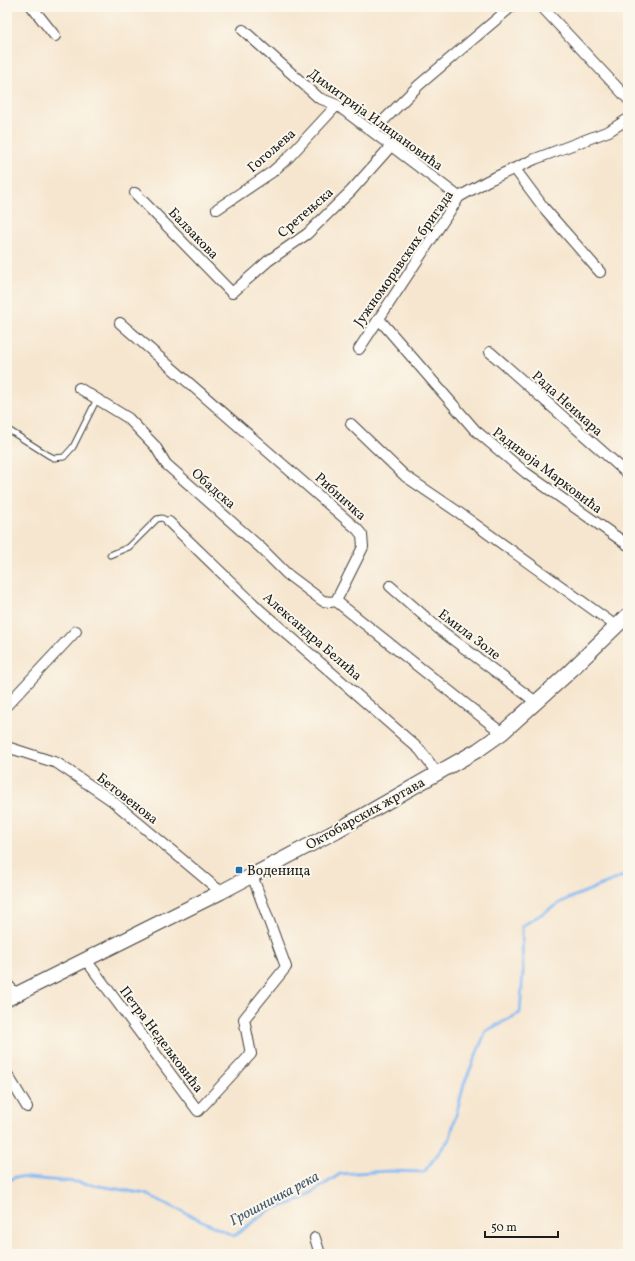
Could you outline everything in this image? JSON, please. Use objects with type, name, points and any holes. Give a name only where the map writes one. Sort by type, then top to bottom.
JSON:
[{"type":"street","points":[[32,7],[55,36]]},
{"type":"street","points":[[373,131],[419,85],[510,7]]},
{"type":"street","points":[[542,7],[628,99]]},
{"type":"street","points":[[624,7],[628,11]]},
{"type":"street","name":"Димитрија Илиџановића","points":[[243,30],[319,98],[337,105],[459,197]]},
{"type":"street","name":"Гогољева","points":[[217,210],[272,172],[337,105]]},
{"type":"street","name":"Јужноморавских бригада","points":[[359,349],[459,197],[515,169],[563,148],[609,131],[628,119]]},
{"type":"street","name":"Сретењска","points":[[232,293],[268,261],[307,234],[350,191],[391,146]]},
{"type":"street","points":[[515,169],[544,208],[600,272]]},
{"type":"street","name":"Балзакова","points":[[135,193],[232,293]]},
{"type":"street","name":"Радивоја Марковића","points":[[379,319],[475,430],[497,451],[581,514],[628,545]]},
{"type":"street","name":"Рибничка","points":[[120,323],[303,480],[362,535],[364,540],[363,547],[336,601]]},
{"type":"street","name":"Рада Неимара","points":[[490,352],[628,474]]},
{"type":"street","name":"Обадска","points":[[79,388],[128,418],[155,446],[166,464],[261,548],[287,574],[314,596],[330,602],[336,601]]},
{"type":"street","points":[[351,424],[405,476],[458,512],[616,626]]},
{"type":"street","name":"Александра Белића","points":[[169,522],[261,611],[420,750],[437,773]]},
{"type":"street","name":"Емила Золе","points":[[390,586],[439,629],[536,702]]},
{"type":"street","points":[[336,601],[502,733]]},
{"type":"street","name":"Октобарских жртава","points":[[12,997],[221,892],[336,831],[478,750],[502,733],[628,614]]},
{"type":"street","points":[[7,705],[76,631]]},
{"type":"street","name":"Бетовенова","points":[[7,747],[58,763],[110,799],[221,892]]},
{"type":"street","name":"Петра Недељковића","points":[[86,960],[198,1111],[251,1054],[244,1019],[286,967],[252,875]]},
{"type":"street","points":[[7,984],[12,997]]},
{"type":"street","points":[[7,1074],[27,1107]]},
{"type":"street","points":[[316,1238],[320,1254]]},
{"type":"lane","points":[[7,429],[54,458],[64,457],[72,447],[97,399]]},
{"type":"lane","points":[[110,556],[129,547],[157,519],[162,518],[169,522]]},
{"type":"waterway","name":"Грошничка река","points":[[7,1182],[15,1177],[76,1182],[146,1194],[234,1236],[269,1210],[301,1200],[340,1174],[388,1171],[424,1172],[450,1138],[464,1084],[486,1031],[520,1013],[523,973],[522,926],[563,901],[628,874]]},
{"type":"place","name":"Воденица","points":[[239,870]]}]
